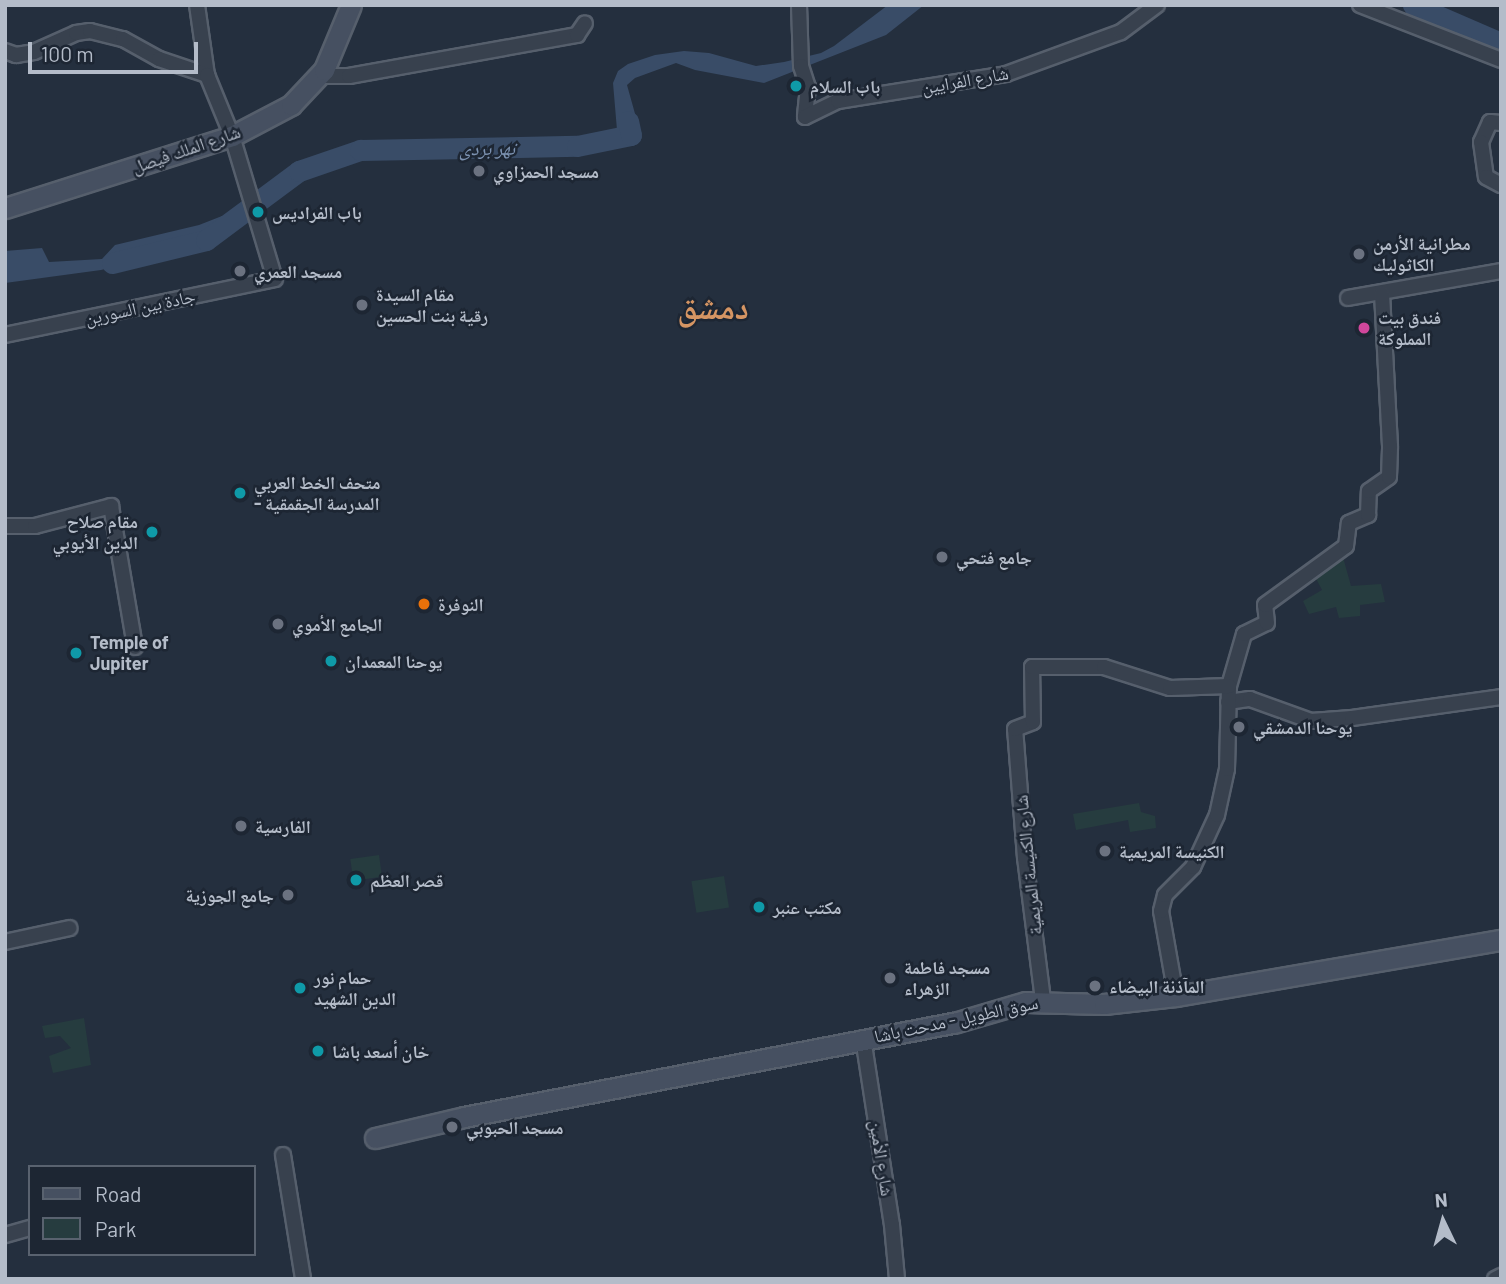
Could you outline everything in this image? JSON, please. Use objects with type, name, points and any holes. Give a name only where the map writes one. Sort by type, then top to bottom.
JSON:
[{"type":"street","points":[[197,5],[207,75],[233,136]]},
{"type":"street","name":"شارع الملك فيصل","points":[[5,208],[233,136],[291,105],[324,70],[351,5]]},
{"type":"street","name":"شارع الفرايين","points":[[799,5],[801,66],[807,87],[805,117],[838,101],[1006,74],[1121,32],[1157,5]]},
{"type":"street","points":[[1360,5],[1501,60]]},
{"type":"street","points":[[318,76],[349,76],[577,35],[585,23]]},
{"type":"street","points":[[5,51],[16,55],[34,52],[76,33],[90,31],[123,40],[159,59],[207,75]]},
{"type":"street","points":[[1501,123],[1490,122],[1481,142],[1486,177],[1501,185]]},
{"type":"street","name":"جادة بين السورين","points":[[5,335],[275,279],[233,136]]},
{"type":"street","points":[[1348,298],[1501,271]]},
{"type":"street","points":[[1176,996],[1161,911],[1165,895],[1193,867],[1217,815],[1227,769],[1229,686],[1244,634],[1267,623],[1265,605],[1346,546],[1349,523],[1368,515],[1369,491],[1389,478],[1390,446],[1382,293]]},
{"type":"street","points":[[5,526],[35,526],[111,506],[135,647]]},
{"type":"street","name":"شارع الكنيسة المريمية","points":[[1043,1000],[1025,859],[1015,729],[1033,722],[1032,667],[1104,667],[1170,688],[1229,686]]},
{"type":"street","points":[[1228,702],[1250,699],[1311,720],[1352,718],[1456,701],[1501,697]]},
{"type":"street","points":[[5,942],[69,928]]},
{"type":"street","name":"سوق الطويل - مدحت باشا","points":[[375,1138],[464,1116],[863,1038],[954,1023],[1026,1002],[1043,1000],[1104,1004],[1176,996],[1501,940]]},
{"type":"street","name":"شارع الأمين","points":[[863,1038],[892,1225],[897,1279]]},
{"type":"street","points":[[283,1156],[303,1279]]},
{"type":"street","points":[[5,1235],[28,1229]]},
{"type":"street","points":[[1495,1279],[1501,1276]]},
{"type":"green space","points":[[1341,550],[1351,586],[1381,584],[1385,602],[1360,605],[1360,616],[1339,618],[1336,607],[1309,614],[1303,601],[1322,590],[1312,571]]},
{"type":"green space","points":[[1139,803],[1141,812],[1155,816],[1156,828],[1130,832],[1128,820],[1076,830],[1073,814]]},
{"type":"green space","points":[[379,855],[382,877],[353,881],[350,859]]},
{"type":"green space","points":[[724,876],[729,908],[696,913],[691,881]]},
{"type":"green space","points":[[84,1018],[91,1065],[53,1073],[49,1056],[71,1048],[60,1036],[45,1038],[42,1026]]},
{"type":"water","points":[[888,5],[924,5],[886,35],[764,83],[695,70],[676,63],[635,78],[627,85],[639,128],[631,135],[608,139],[617,130],[613,83],[618,71],[628,64],[655,55],[684,51],[709,53],[756,66],[784,62],[821,53],[834,46]]},
{"type":"water","points":[[222,216],[231,222],[206,240],[139,256],[129,263],[101,270],[5,283],[5,251],[42,248],[49,262],[102,259],[115,245],[199,225]]},
{"type":"waterway","points":[[1413,5],[1501,43]]},
{"type":"waterway","name":"نهر بردى","points":[[112,263],[206,240],[299,171],[360,150],[577,146],[631,135],[628,121]]},
{"type":"place","name":"باب السلام","points":[[796,86]]},
{"type":"place","name":"مسجد الحمزاوي","points":[[479,171]]},
{"type":"place","name":"باب الفراديس","points":[[258,212]]},
{"type":"place","name":"مطرانية الأرمن الكاثوليك","points":[[1359,254]]},
{"type":"place","name":"مسجد العمري","points":[[240,271]]},
{"type":"place","name":"مقام السيدة رقية بنت الحسين","points":[[362,305]]},
{"type":"place","name":"فندق بيت المملوكة","points":[[1364,328]]},
{"type":"place","name":"متحف الخط العربي - المدرسة الجقمقية","points":[[240,493]]},
{"type":"place","name":"مقام صلاح الدين الأيوبي","points":[[152,532]]},
{"type":"place","name":"جامع فتحي","points":[[942,557]]},
{"type":"place","name":"النوفرة","points":[[424,604]]},
{"type":"place","name":"الجامع الأموي","points":[[278,624]]},
{"type":"place","name":"Temple of Jupiter","points":[[76,653]]},
{"type":"place","name":"يوحنا المعمدان","points":[[331,661]]},
{"type":"place","name":"يوحنا الدمشقي","points":[[1239,727]]},
{"type":"place","name":"الفارسية","points":[[241,826]]},
{"type":"place","name":"الكنيسة المريمية","points":[[1105,851]]},
{"type":"place","name":"قصر العظم","points":[[356,880]]},
{"type":"place","name":"جامع الجوزية","points":[[288,895]]},
{"type":"place","name":"مكتب عنبر","points":[[759,907]]},
{"type":"place","name":"مسجد فاطمة الزهراء","points":[[890,978]]},
{"type":"place","name":"المآذنة البيضاء","points":[[1095,986]]},
{"type":"place","name":"حمام نور الدين الشهيد","points":[[300,988]]},
{"type":"place","name":"خان أسعد باشا","points":[[318,1051]]},
{"type":"place","name":"مسجد الحبوبي","points":[[452,1127]]},
{"type":"district","name":"دمشق","points":[[713,306]]}]
